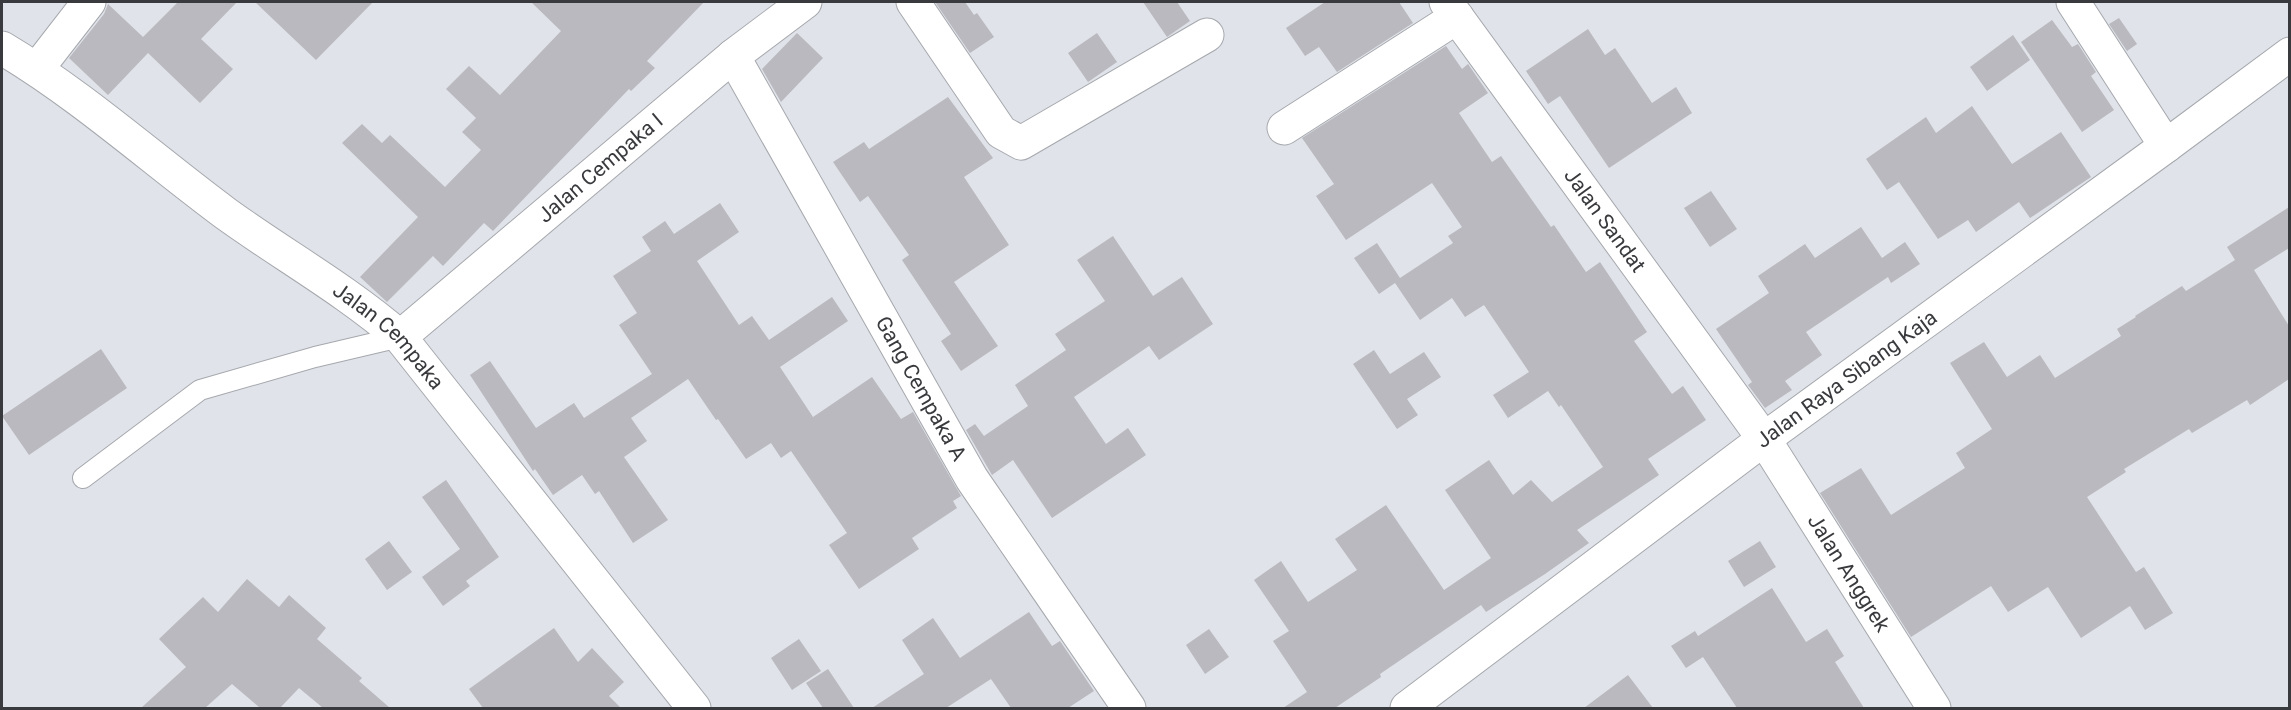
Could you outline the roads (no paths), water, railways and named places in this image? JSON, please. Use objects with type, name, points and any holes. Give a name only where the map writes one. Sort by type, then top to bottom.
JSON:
[{"type":"street","points":[[37,69],[89,2]]},
{"type":"street","points":[[913,2],[1001,132],[1021,143],[1207,35]]},
{"type":"street","points":[[2073,2],[2166,146]]},
{"type":"street","name":"Jalan Cempaka I","points":[[400,337],[796,4]]},
{"type":"street","points":[[1284,128],[1452,9]]},
{"type":"street","name":"Jalan Sandat","points":[[1452,9],[1764,439]]},
{"type":"street","name":"Jalan Cempaka","points":[[2,48],[37,69],[226,213],[371,312],[400,337],[694,708]]},
{"type":"street","name":"Jalan Raya Sibang Kaja","points":[[1407,708],[1764,439],[2289,54]]},
{"type":"street","name":"Gang Cempaka A","points":[[733,56],[972,479],[1129,708]]},
{"type":"street","name":"Jalan Anggrek","points":[[1764,439],[1934,708]]},
{"type":"lane","points":[[83,478],[200,390],[315,357],[400,337]]}]
